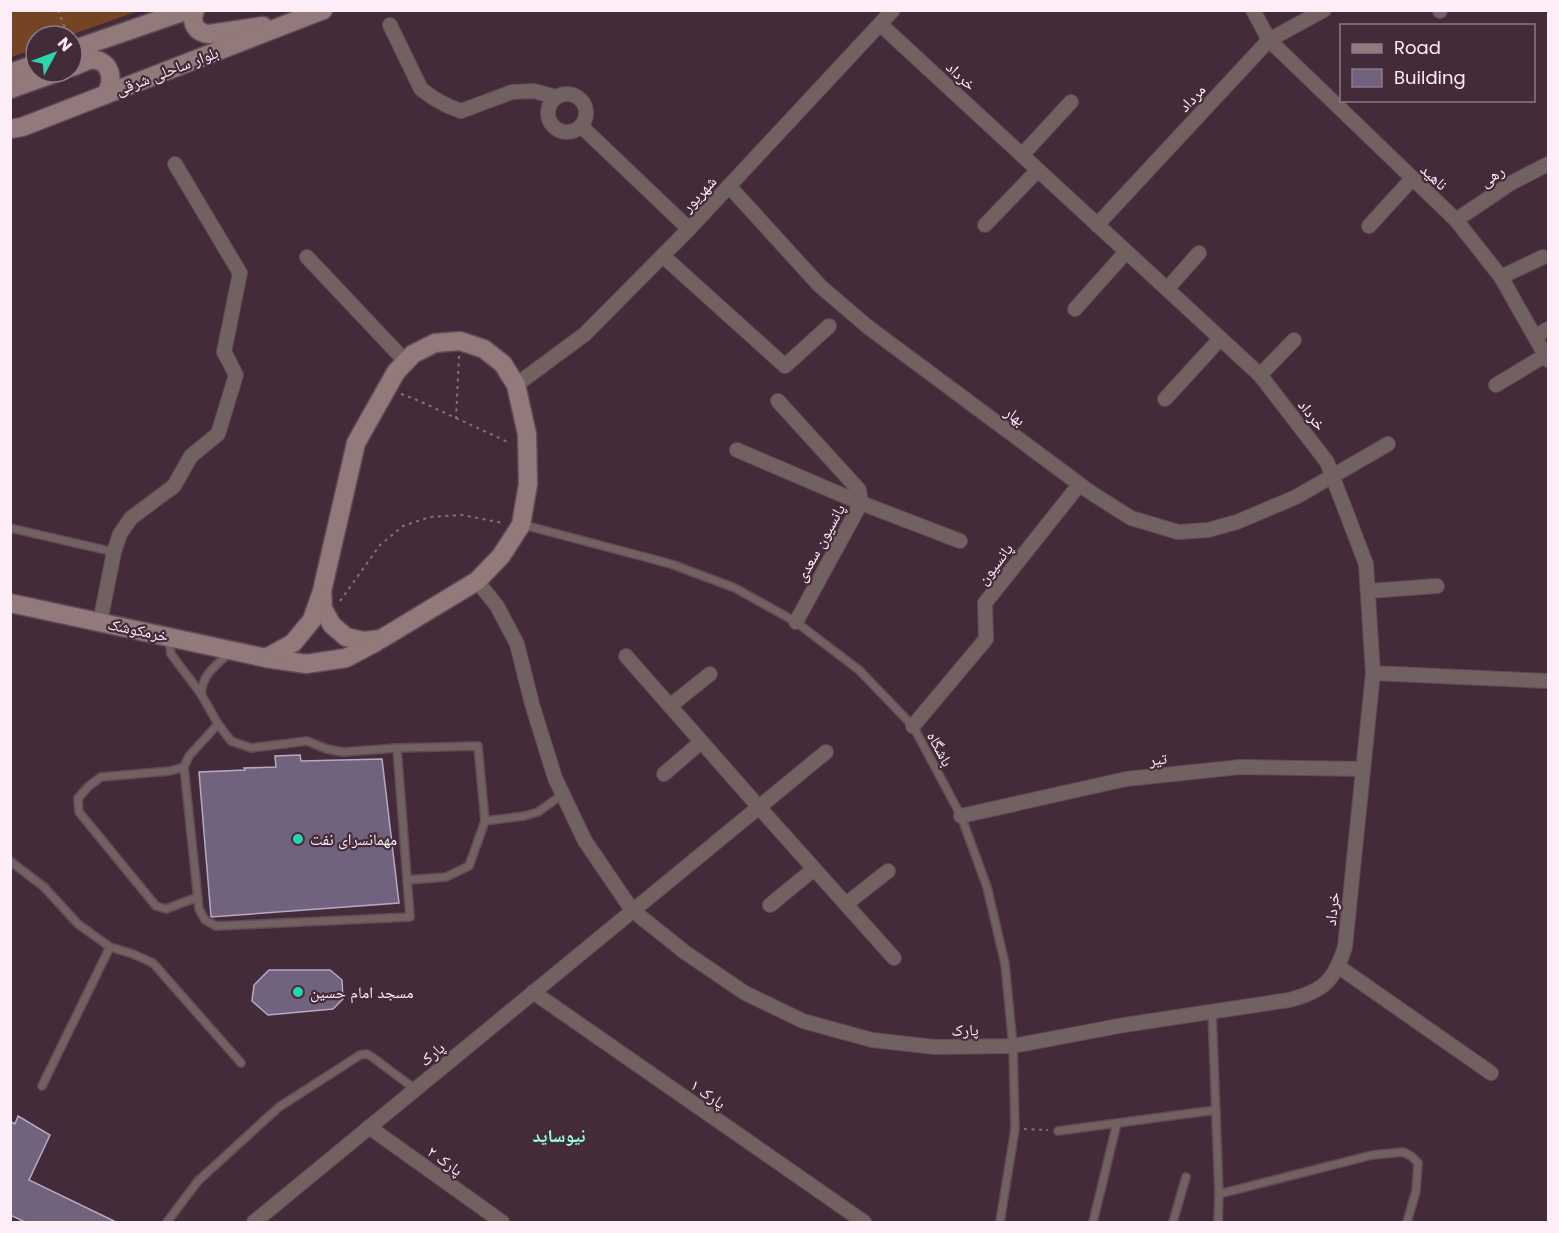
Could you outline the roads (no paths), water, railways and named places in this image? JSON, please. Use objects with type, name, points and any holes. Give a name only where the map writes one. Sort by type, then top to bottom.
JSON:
[{"type":"street","points":[[84,46],[188,10]]},
{"type":"street","points":[[195,10],[193,15],[195,27],[209,34],[295,21]]},
{"type":"street","name":"بلوار ساحلی شرقی","points":[[10,129],[22,127],[323,10]]},
{"type":"street","name":"شهریور","points":[[516,385],[585,334],[690,229],[893,10]]},
{"type":"street","name":"ناهید","points":[[1253,10],[1269,40],[1456,220],[1501,278],[1547,357]]},
{"type":"street","name":"مرداد","points":[[1097,225],[1269,40],[1324,10]]},
{"type":"street","name":"خرداد","points":[[880,24],[1260,375],[1327,462],[1366,564],[1373,672],[1345,947],[1339,967],[1326,983]]},
{"type":"street","points":[[390,25],[421,89],[448,106],[461,111],[512,92],[534,91],[556,97],[574,95],[584,103],[586,115],[581,126],[576,130],[563,132],[552,126],[547,113],[556,97]]},
{"type":"street","points":[[84,63],[91,60],[99,61],[110,72],[112,80],[105,95]]},
{"type":"street","points":[[1022,155],[1071,102]]},
{"type":"street","points":[[581,126],[690,229]]},
{"type":"street","points":[[100,622],[114,552],[120,534],[131,518],[174,486],[191,456],[218,434],[236,375],[224,352],[240,273],[175,164]]},
{"type":"street","name":"رهی","points":[[1456,220],[1511,183],[1548,164]]},
{"type":"street","points":[[985,225],[1038,170]]},
{"type":"street","points":[[1369,226],[1412,179]]},
{"type":"street","name":"بهار","points":[[729,186],[820,286],[868,327],[1079,485],[1131,518],[1178,532],[1208,530],[1237,522],[1296,497],[1388,444]]},
{"type":"street","points":[[1075,309],[1126,252]]},
{"type":"street","points":[[1167,289],[1199,253]]},
{"type":"street","points":[[663,256],[785,366],[829,326]]},
{"type":"street","points":[[307,257],[406,362]]},
{"type":"street","points":[[1501,278],[1543,257]]},
{"type":"street","points":[[1535,336],[1548,329]]},
{"type":"street","points":[[1165,399],[1220,339]]},
{"type":"street","points":[[1260,375],[1294,340]]},
{"type":"street","points":[[266,658],[293,643],[312,620],[322,591],[356,443],[396,372],[413,354],[435,343],[460,341],[484,348],[503,364],[516,385],[527,434],[528,484],[521,525]]},
{"type":"street","points":[[1496,385],[1547,357]]},
{"type":"street","name":"پانسیون سعدی","points":[[778,401],[859,490],[861,503],[796,622]]},
{"type":"street","points":[[737,450],[861,503],[960,541]]},
{"type":"street","name":"پانسیون","points":[[913,726],[986,639],[986,603],[1079,485]]},
{"type":"street","name":"خرمکوشک","points":[[10,603],[266,658],[306,664],[346,658],[477,581],[501,556],[521,525]]},
{"type":"street","name":"پارک","points":[[477,581],[497,606],[517,644],[532,704],[555,778],[585,841],[632,910],[686,953],[745,993],[803,1021],[872,1040],[935,1047],[1013,1046],[1124,1025],[1289,1000],[1309,995],[1326,983]]},
{"type":"street","points":[[1368,591],[1437,586]]},
{"type":"street","points":[[322,591],[323,609],[332,625],[346,637],[364,641],[381,639]]},
{"type":"street","points":[[627,656],[894,958]]},
{"type":"street","points":[[1373,672],[1548,681]]},
{"type":"street","points":[[670,706],[710,674]]},
{"type":"street","points":[[664,774],[701,742]]},
{"type":"street","name":"پارک","points":[[254,1222],[826,752]]},
{"type":"street","name":"تیر","points":[[961,816],[1126,779],[1240,767],[1364,769]]},
{"type":"street","points":[[770,905],[814,869]]},
{"type":"street","points":[[846,904],[888,871]]},
{"type":"street","points":[[1339,967],[1491,1073]]},
{"type":"street","name":"پارک ۱","points":[[533,992],[864,1222]]},
{"type":"street","name":"پارک ۲","points":[[369,1127],[502,1222]]},
{"type":"lane","name":"باشگاه","points":[[521,525],[671,564],[735,588],[796,622],[859,669],[913,726],[961,816],[987,887],[1005,964],[1013,1046],[1015,1129],[1000,1222]]},
{"type":"lane","points":[[10,528],[114,552]]},
{"type":"lane","points":[[169,637],[171,654],[201,694],[218,724],[231,741],[251,748],[307,741],[327,749],[343,752],[478,746],[485,821],[468,866],[446,877],[407,880]]},
{"type":"lane","points":[[201,694],[202,683],[208,673],[232,651]]},
{"type":"lane","points":[[218,724],[189,756],[184,766],[199,909],[205,920],[216,926],[410,917],[397,748]]},
{"type":"lane","points":[[184,766],[170,771],[102,777],[78,798],[79,812],[156,906],[166,909],[198,897]]},
{"type":"lane","points":[[485,821],[538,812],[563,794]]},
{"type":"lane","points":[[10,861],[44,887],[78,924],[110,946],[153,963],[241,1063]]},
{"type":"lane","points":[[42,1086],[110,946]]},
{"type":"lane","points":[[1212,1011],[1218,1222]]},
{"type":"lane","points":[[167,1222],[198,1181],[279,1107],[360,1055],[367,1054],[372,1057],[416,1089]]},
{"type":"lane","points":[[1058,1131],[1216,1110]]},
{"type":"lane","points":[[1093,1222],[1117,1123]]},
{"type":"lane","points":[[1219,1194],[1372,1155],[1403,1152],[1412,1156],[1418,1163],[1416,1191],[1407,1222]]},
{"type":"lane","points":[[1173,1222],[1186,1177]]},
{"type":"place","name":"مهمانسرای نفت","points":[[298,839]]},
{"type":"place","name":"مسجد امام حسین","points":[[298,992]]},
{"type":"district","name":"نیوساید","points":[[559,1135]]}]
